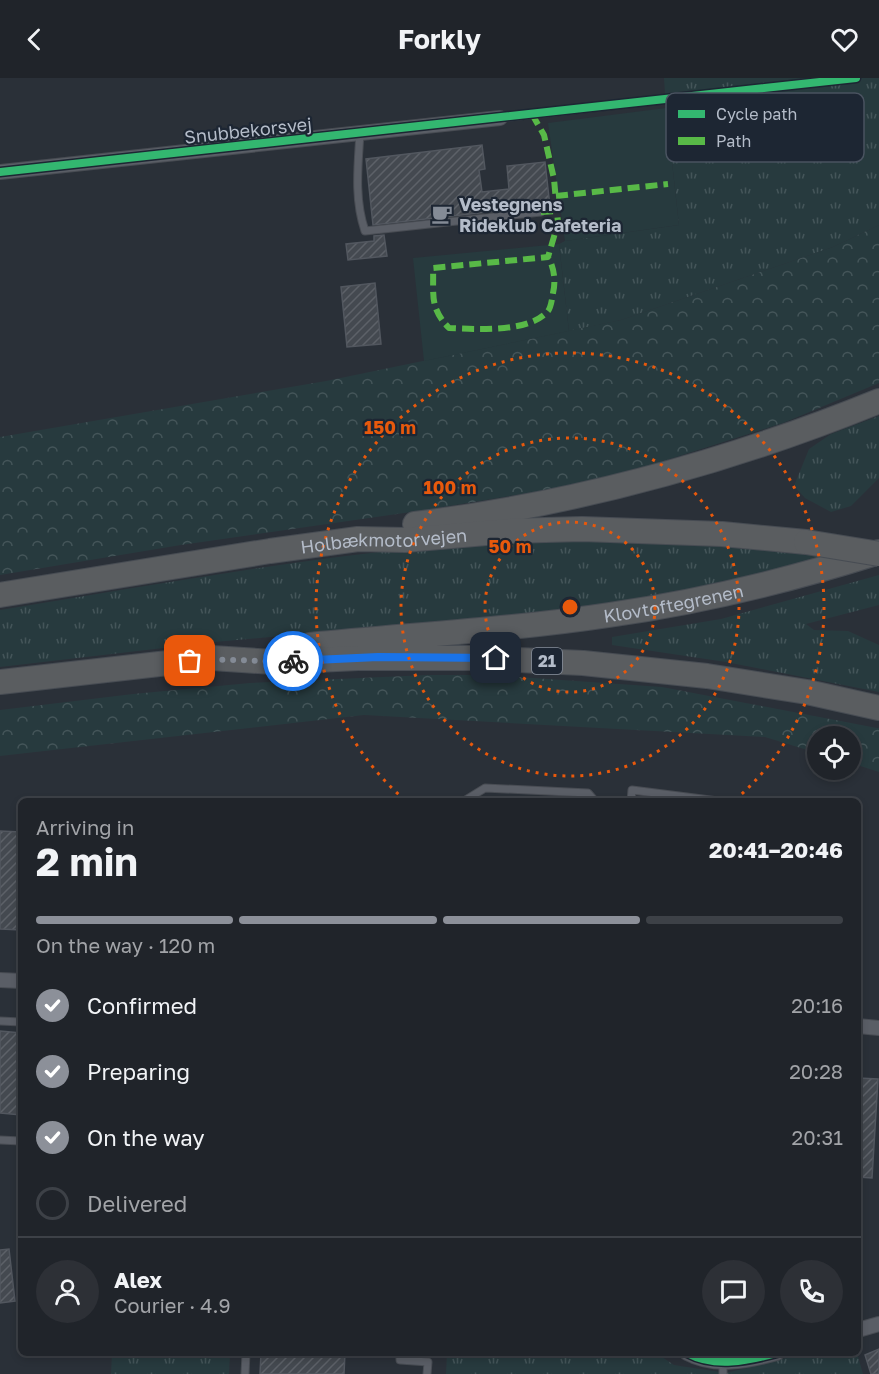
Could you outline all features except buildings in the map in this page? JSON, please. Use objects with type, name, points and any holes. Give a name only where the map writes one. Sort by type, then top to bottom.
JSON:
[{"type":"highway","points":[[358,538],[403,525],[532,504],[662,474],[778,438],[879,400]]},
{"type":"highway","name":"Holbækmotorvejen","points":[[0,595],[358,538],[405,540],[508,531],[582,529],[711,533],[806,542],[879,553]]},
{"type":"highway","name":"Klovtoftegrenen","points":[[212,658],[270,649],[505,628],[610,615],[736,591],[879,553]]},
{"type":"highway","name":"21","points":[[0,682],[212,658],[273,662],[426,657],[583,663],[732,679],[879,708]]},
{"type":"street","name":"Snubbekorsvej","points":[[0,172],[500,118]]},
{"type":"street","points":[[0,980],[18,981]]},
{"type":"street","points":[[861,1026],[879,1028]]},
{"type":"street","points":[[861,1330],[878,1327]]},
{"type":"street","points":[[692,1356],[723,1368],[767,1356]]},
{"type":"lane","points":[[722,93],[856,78]]},
{"type":"lane","points":[[500,118],[666,99]]},
{"type":"lane","points":[[360,133],[357,186],[360,217],[364,231],[541,212]]},
{"type":"lane","points":[[469,798],[485,788],[588,793],[592,798]]},
{"type":"lane","points":[[631,798],[632,790],[695,798]]},
{"type":"lane","points":[[0,1021],[18,1023]]},
{"type":"lane","points":[[0,1140],[18,1141]]},
{"type":"lane","points":[[244,1374],[246,1356]]},
{"type":"lane","points":[[400,1356],[400,1360],[428,1362],[427,1374]]},
{"type":"green space","points":[[664,78],[879,78],[879,225],[833,247],[621,320],[569,331],[559,244],[565,241],[679,225],[672,162],[864,162],[864,93],[666,93],[666,108]]},
{"type":"green space","points":[[666,108],[666,162],[672,162],[679,225],[565,241],[548,123]]},
{"type":"green space","points":[[879,225],[879,383],[783,423],[601,481],[0,575],[0,437],[326,381],[621,320],[833,247]]},
{"type":"green space","points":[[559,244],[569,331],[424,361],[413,258]]},
{"type":"green space","points":[[879,416],[879,478],[851,506],[831,512],[805,498],[794,486],[809,449],[831,434]]},
{"type":"green space","points":[[590,539],[702,543],[820,555],[822,559],[713,586],[592,608],[215,642],[0,667],[0,610],[213,575],[373,553],[446,545]]},
{"type":"green space","points":[[879,575],[879,605],[806,624],[814,630],[848,631],[879,645],[879,692],[726,662],[612,645],[612,637],[721,619]]},
{"type":"green space","points":[[428,675],[490,675],[662,687],[879,728],[879,772],[861,766],[861,726],[807,726],[807,750],[765,737],[364,715],[0,756],[0,710],[250,683]]},
{"type":"green space","points":[[112,1356],[230,1356],[229,1374],[111,1374]]},
{"type":"green space","points":[[447,1356],[660,1356],[674,1365],[726,1373],[794,1356],[858,1356],[863,1374],[446,1374]]},
{"type":"marked path","points":[[532,114],[544,135],[554,179],[558,223],[548,257],[433,268],[433,293],[438,314],[449,328],[473,329],[515,326],[539,318],[548,311],[554,288],[553,270],[548,257]]},
{"type":"marked path","points":[[556,196],[668,184]]},
{"type":"marked path","points":[[541,212],[557,211]]},
{"type":"cycle path","points":[[719,93],[856,78]]},
{"type":"cycle path","points":[[0,172],[666,99]]},
{"type":"cycle path","points":[[694,1356],[720,1362],[763,1356]]},
{"type":"way so far","points":[[190,661],[212,658],[293,661]]},
{"type":"place","name":"Vestegnens Rideklub Cafeteria","points":[[442,214]]},
{"type":"route","points":[[293,661],[378,657],[496,658]]}]
